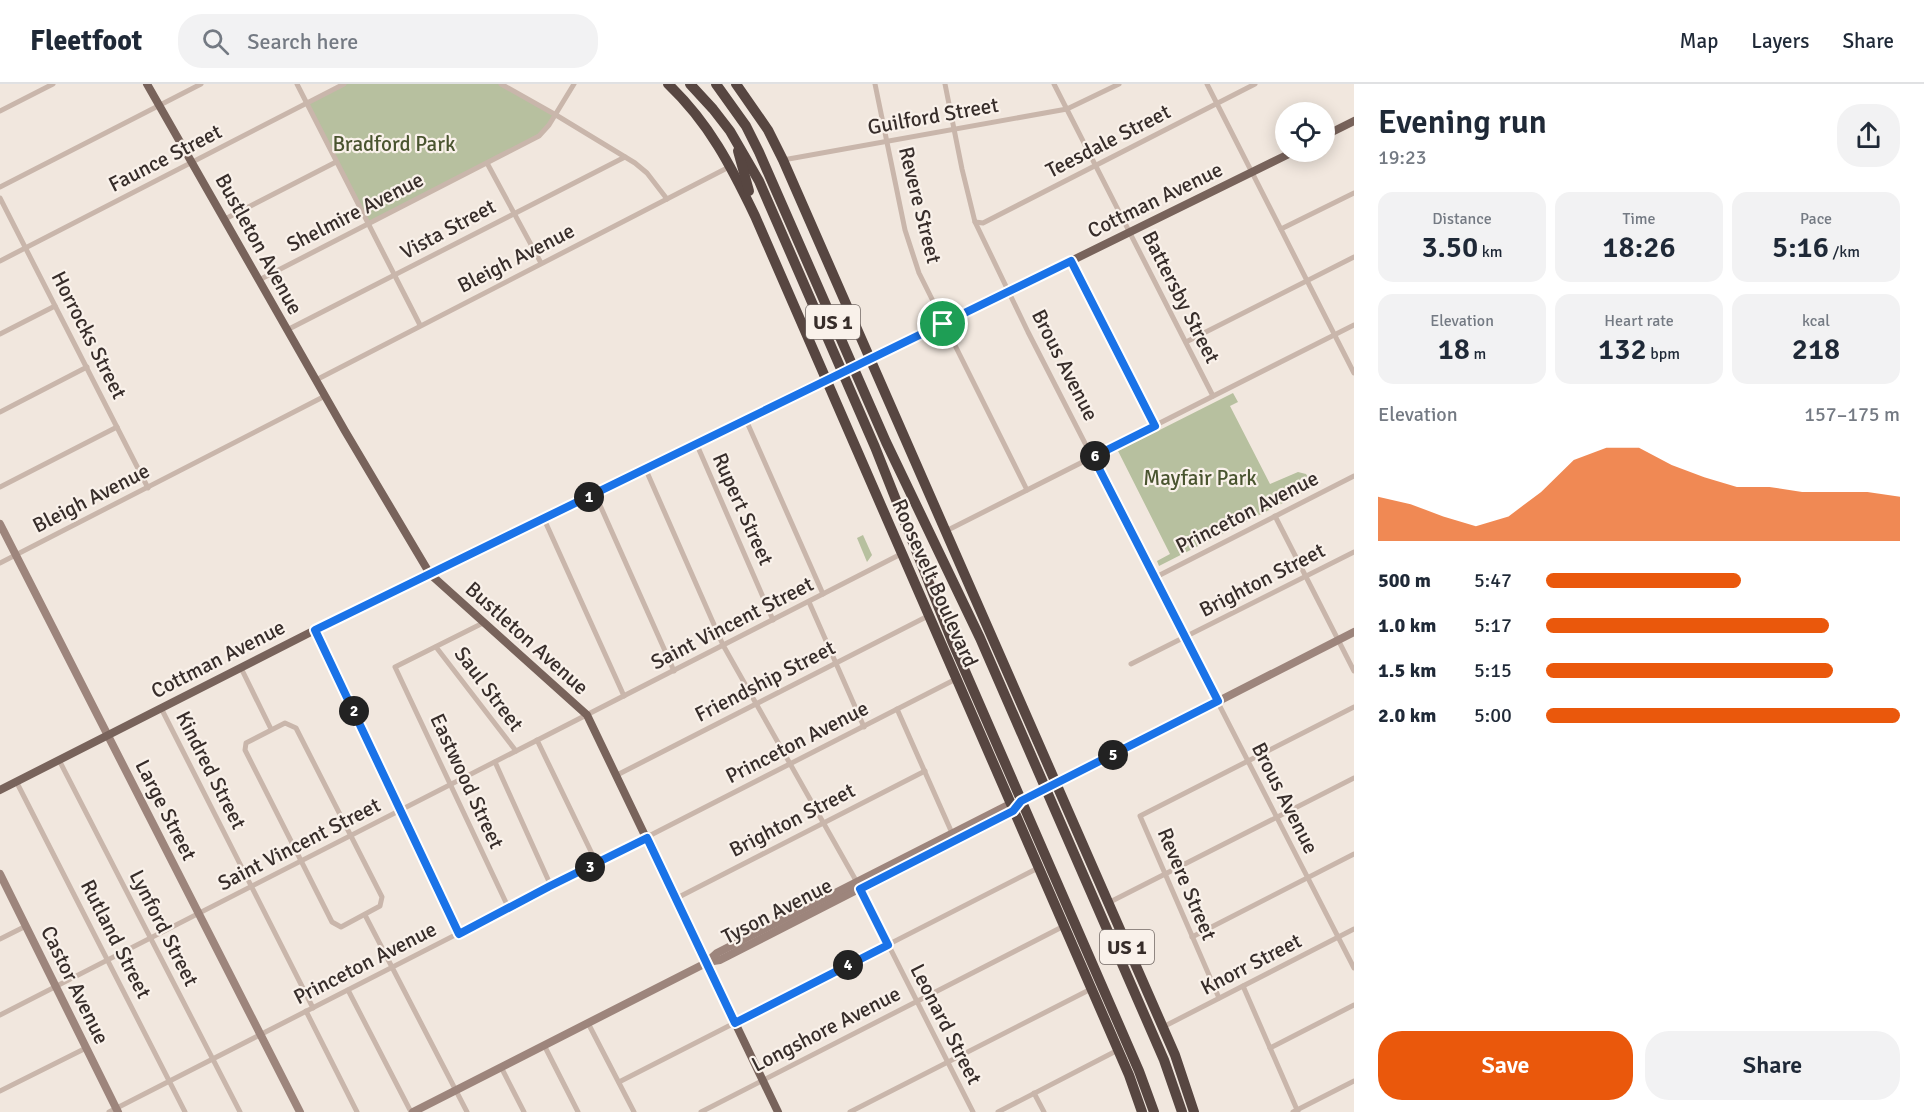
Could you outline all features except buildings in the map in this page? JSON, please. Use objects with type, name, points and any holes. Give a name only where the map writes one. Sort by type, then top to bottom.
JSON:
[{"type":"highway","name":"Roosevelt Boulevard","points":[[668,84],[703,123],[731,166],[755,216],[956,679],[1139,1071],[1154,1112]]},
{"type":"highway","name":"Roosevelt Boulevard","points":[[690,84],[730,132],[759,181],[864,420],[938,607],[996,742],[1015,805],[1038,868],[1118,1050],[1142,1112]]},
{"type":"highway","name":"Roosevelt Boulevard","points":[[716,84],[742,120],[759,152],[886,442],[1108,903],[1180,1069],[1194,1112]]},
{"type":"highway","name":"Roosevelt Boulevard","points":[[740,86],[768,130],[783,160],[946,531],[1164,1060],[1182,1112]]},
{"type":"highway","points":[[730,132],[742,165],[755,216]]},
{"type":"highway","points":[[930,499],[945,563]]},
{"type":"highway","points":[[956,679],[996,742]]},
{"type":"main road","name":"Bustleton Avenue","points":[[147,84],[258,280],[430,574],[587,715],[778,1112]]},
{"type":"main road","points":[[1335,130],[1354,121]]},
{"type":"main road","name":"Cottman Avenue","points":[[0,790],[315,630],[1275,161]]},
{"type":"street","points":[[0,111],[52,84]]},
{"type":"street","points":[[0,187],[201,84]]},
{"type":"street","points":[[297,84],[420,325]]},
{"type":"street","name":"Faunce Street","points":[[0,261],[344,84]]},
{"type":"street","points":[[501,84],[625,157],[647,173],[667,199]]},
{"type":"street","name":"Shelmire Avenue","points":[[258,280],[539,136],[556,115],[574,84]]},
{"type":"street","name":"Revere Street","points":[[875,84],[905,230],[919,273],[1027,490]]},
{"type":"street","name":"Brous Avenue","points":[[945,84],[975,222],[1354,968]]},
{"type":"street","name":"Battersby Street","points":[[1054,84],[1213,396]]},
{"type":"street","name":"Guilford Street","points":[[783,160],[1067,109],[1119,84]]},
{"type":"street","points":[[1207,84],[1354,373]]},
{"type":"street","name":"Teesdale Street","points":[[975,222],[983,223],[1256,84]]},
{"type":"street","name":"Vista Street","points":[[287,330],[625,157]]},
{"type":"street","points":[[225,219],[336,162]]},
{"type":"street","points":[[488,163],[541,264]]},
{"type":"street","name":"Bleigh Avenue","points":[[316,380],[731,166]]},
{"type":"street","points":[[1281,229],[1354,193]]},
{"type":"street","name":"Horrocks Street","points":[[0,198],[148,488]]},
{"type":"street","points":[[1186,342],[1354,257]]},
{"type":"street","points":[[1071,261],[1155,426]]},
{"type":"street","points":[[0,334],[55,306]]},
{"type":"street","points":[[946,531],[1354,325]]},
{"type":"street","points":[[0,412],[87,368]]},
{"type":"street","name":"Bleigh Avenue","points":[[0,563],[325,396]]},
{"type":"street","points":[[746,420],[823,594]]},
{"type":"street","points":[[0,487],[117,428]]},
{"type":"street","name":"Rupert Street","points":[[697,445],[773,620]]},
{"type":"street","name":"Leonard Street","points":[[646,470],[723,645],[858,885],[973,1112]]},
{"type":"street","name":"Princeton Avenue","points":[[1154,578],[1354,476]]},
{"type":"street","points":[[595,494],[674,671]]},
{"type":"street","points":[[1275,516],[1354,671]]},
{"type":"street","points":[[544,519],[624,696]]},
{"type":"street","name":"Large Street","points":[[0,524],[300,1112]]},
{"type":"street","name":"Brighton Street","points":[[1131,664],[1354,552]]},
{"type":"street","name":"Saint Vincent Street","points":[[0,1015],[901,554]]},
{"type":"street","points":[[809,602],[864,727]]},
{"type":"street","name":"Friendship Street","points":[[617,775],[928,616]]},
{"type":"street","points":[[436,647],[483,623]]},
{"type":"street","points":[[315,630],[459,934]]},
{"type":"street","name":"Tyson Avenue","points":[[412,1112],[706,963],[717,953],[938,845],[1354,632]]},
{"type":"street","name":"Eastwood Street","points":[[436,647],[395,667],[509,909]]},
{"type":"street","name":"Saul Street","points":[[436,647],[516,752]]},
{"type":"street","points":[[241,668],[271,729]]},
{"type":"street","name":"Princeton Avenue","points":[[114,1111],[956,679]]},
{"type":"street","points":[[1248,761],[1354,707]]},
{"type":"street","name":"Kindred Street","points":[[161,708],[313,1008]]},
{"type":"street","points":[[897,709],[952,833]]},
{"type":"street","points":[[285,723],[296,728],[351,836],[382,897],[380,906],[341,927],[334,925],[245,750],[246,743],[285,723]]},
{"type":"street","name":"Saul Street","points":[[537,740],[597,864]]},
{"type":"street","name":"Lynford Street","points":[[59,760],[240,1112]]},
{"type":"street","name":"Revere Street","points":[[1219,998],[1140,816],[1248,761]]},
{"type":"street","points":[[495,762],[550,886]]},
{"type":"street","name":"Brighton Street","points":[[675,899],[925,771]]},
{"type":"street","points":[[1108,903],[1354,778]]},
{"type":"street","name":"Rutland Street","points":[[16,782],[185,1112]]},
{"type":"street","name":"Tyson Avenue","points":[[938,845],[952,833],[1015,805]]},
{"type":"street","points":[[1192,937],[1354,854]]},
{"type":"street","points":[[619,1082],[1038,868]]},
{"type":"street","name":"Castor Avenue","points":[[0,874],[86,1048],[114,1111]]},
{"type":"street","points":[[365,915],[467,1112]]},
{"type":"street","points":[[0,939],[26,926]]},
{"type":"street","name":"Longshore Avenue","points":[[701,1112],[1064,926]]},
{"type":"street","name":"Knorr Street","points":[[1162,1027],[1354,929]]},
{"type":"street","points":[[1243,986],[1296,1111],[1354,1081]]},
{"type":"street","points":[[850,1112],[1091,989]]},
{"type":"street","points":[[348,990],[412,1112]]},
{"type":"street","points":[[1270,1048],[1354,1005]]},
{"type":"street","points":[[306,1011],[357,1112]]},
{"type":"street","points":[[588,1023],[634,1112]]},
{"type":"street","points":[[544,1045],[578,1112]]},
{"type":"street","points":[[0,1091],[86,1048]]},
{"type":"street","points":[[998,1112],[1118,1050]]},
{"type":"street","points":[[501,1067],[524,1112]]},
{"type":"street","points":[[1034,1093],[1044,1112]]},
{"type":"green space","name":"Bradford Park","points":[[344,84],[501,84],[556,115],[539,136],[368,223],[307,103]]},
{"type":"green space","name":"Mayfair Park","points":[[1233,393],[1238,402],[1230,406],[1270,484],[1298,472],[1306,474],[1314,487],[1159,566],[1157,561],[1170,554],[1118,451]]},
{"type":"green space","points":[[863,535],[872,555],[867,562],[857,538]]},
{"type":"route","points":[[1071,261],[1155,426],[1093,457],[1218,701],[1021,801],[1013,811],[860,889],[888,945],[735,1023],[647,838],[459,934],[315,630],[943,324],[1071,261]]}]
